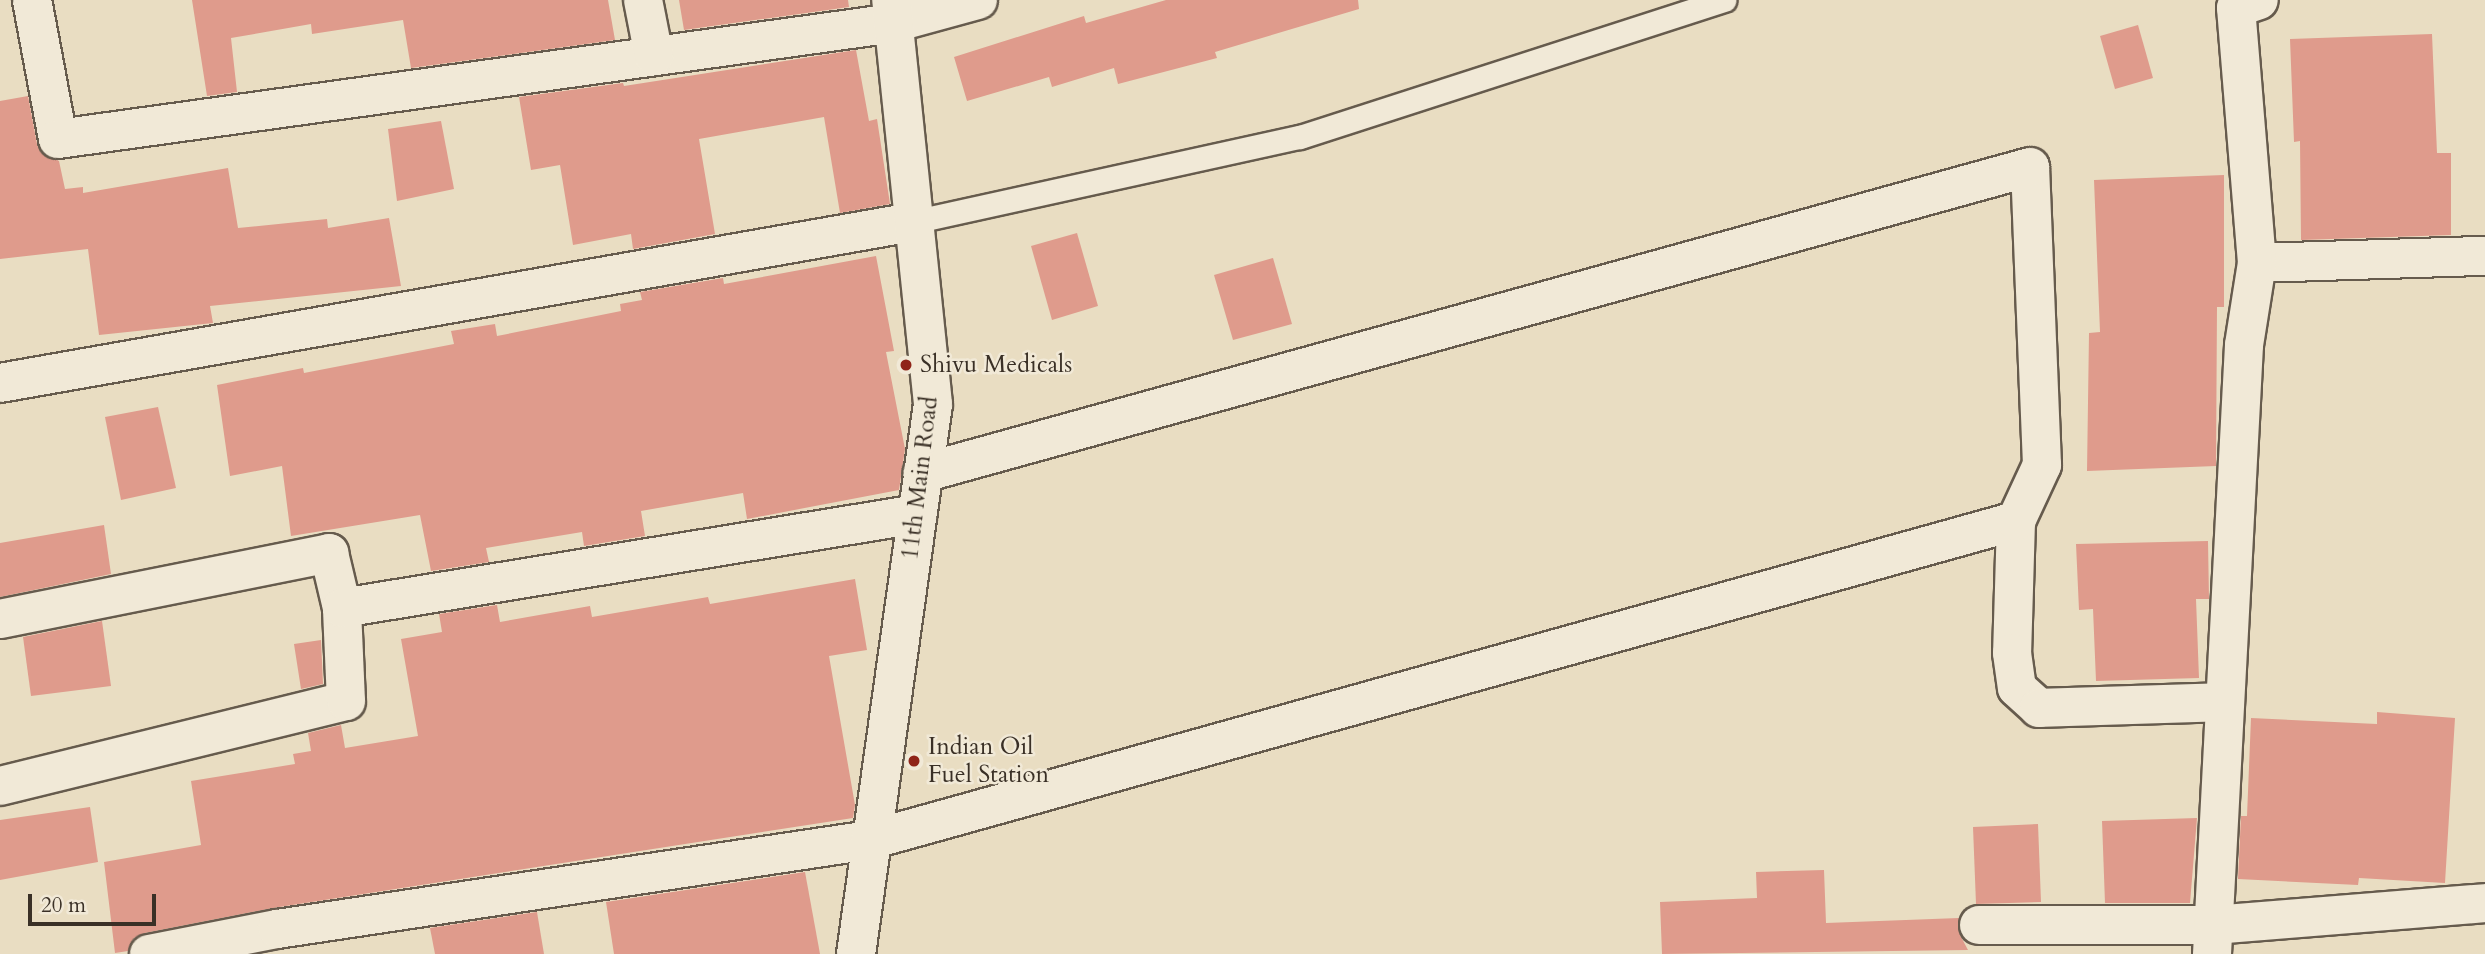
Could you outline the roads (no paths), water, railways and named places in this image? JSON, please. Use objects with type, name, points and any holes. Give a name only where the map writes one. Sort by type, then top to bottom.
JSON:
[{"type":"street","points":[[32,0],[58,139],[654,56],[892,12],[978,0]]},
{"type":"street","points":[[643,0],[654,56]]},
{"type":"street","points":[[2213,939],[2244,345],[2257,263],[2236,8],[2259,0]]},
{"type":"street","name":"11th Main Road","points":[[856,954],[933,404],[892,12]]},
{"type":"street","points":[[923,473],[2030,167],[2042,465],[2016,521],[2012,653],[2017,688],[2039,708],[2225,702]]},
{"type":"street","points":[[0,383],[912,222]]},
{"type":"street","points":[[2257,263],[2485,256]]},
{"type":"street","points":[[342,608],[917,514]]},
{"type":"street","points":[[149,954],[277,929],[870,840],[2016,521]]},
{"type":"street","points":[[0,619],[329,553],[342,608],[346,701],[0,786]]},
{"type":"street","points":[[1979,925],[2213,939],[2485,903]]},
{"type":"lane","points":[[912,222],[1300,137],[1724,0]]},
{"type":"place","name":"Shivu Medicals","points":[[906,365]]},
{"type":"place","name":"Indian Oil Fuel Station","points":[[914,761]]}]
